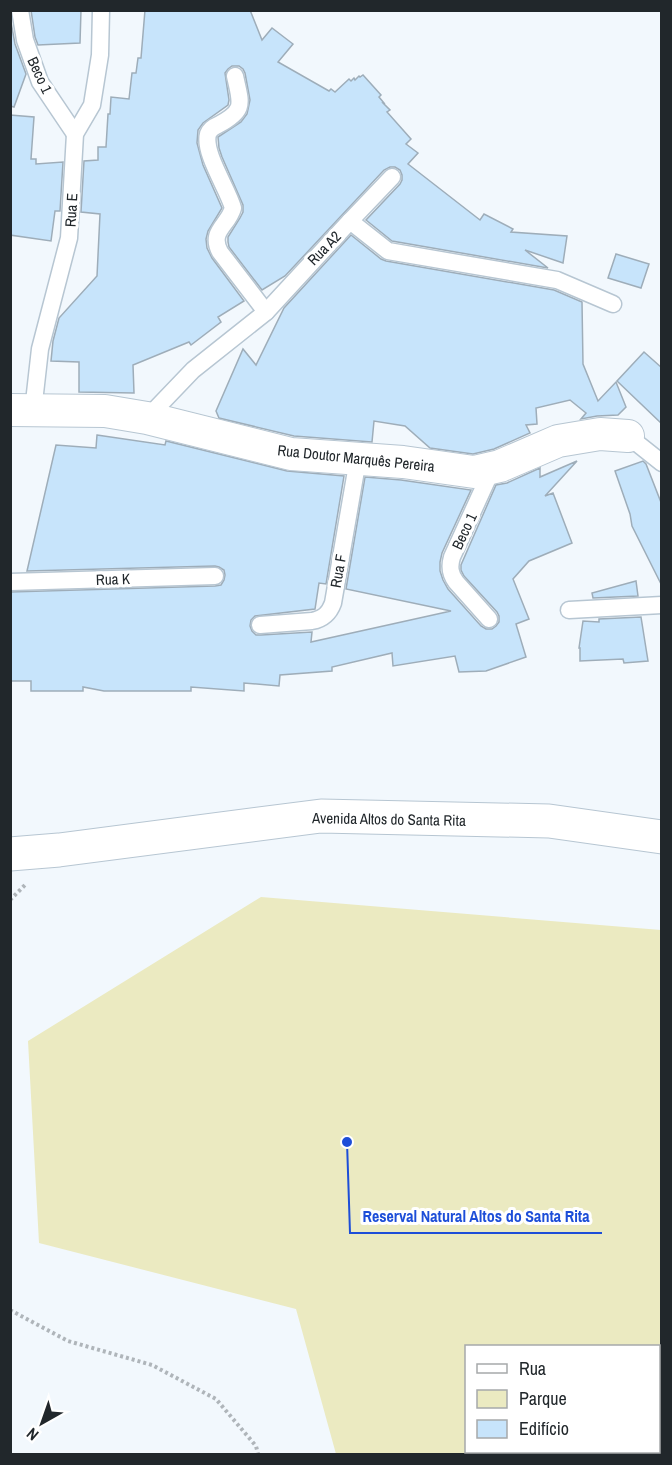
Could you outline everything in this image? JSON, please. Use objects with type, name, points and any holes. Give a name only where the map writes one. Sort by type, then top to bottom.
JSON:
[{"type":"street","name":"Rua Doutor Marquês Pereira","points":[[22,410],[105,411],[147,418],[291,454],[403,462],[474,472],[493,468],[558,441],[600,434],[628,435]]},
{"type":"street","name":"Avenida Altos do Santa Rita","points":[[10,854],[59,850],[321,816],[549,821],[662,837]]},
{"type":"lane","name":"Beco 1","points":[[20,10],[25,40],[40,82],[75,134]]},
{"type":"lane","name":"Rua E","points":[[22,410],[69,237],[75,134],[92,105],[100,55],[101,10]]},
{"type":"lane","points":[[235,76],[240,100],[239,108],[232,117],[212,128],[208,136],[208,149],[233,208],[232,213],[219,230],[216,245],[266,312]]},
{"type":"lane","points":[[350,221],[392,177]]},
{"type":"lane","name":"Rua A2","points":[[147,418],[193,370],[266,312],[350,221],[388,251],[557,280],[613,304]]},
{"type":"lane","points":[[628,435],[662,464]]},
{"type":"lane","name":"Rua F","points":[[260,625],[319,620],[330,610],[358,459]]},
{"type":"lane","name":"Beco 1","points":[[489,619],[452,576],[450,564],[493,468]]},
{"type":"lane","name":"Rua K","points":[[10,582],[215,576]]},
{"type":"lane","points":[[569,610],[662,605]]},
{"type":"path","points":[[10,1310],[68,1341],[152,1365],[216,1399],[256,1446],[258,1455]]},
{"type":"green space","points":[[261,897],[661,930],[661,1454],[336,1454],[296,1309],[39,1243],[28,1041]]},
{"type":"building","points":[[31,10],[81,10],[80,43],[38,45]]},
{"type":"building","points":[[145,10],[250,10],[262,40],[272,28],[293,44],[278,62],[329,91],[331,89],[335,92],[349,79],[351,81],[354,78],[355,80],[363,75],[381,95],[379,97],[390,110],[387,112],[411,139],[406,144],[418,153],[408,164],[480,220],[484,214],[513,229],[511,232],[567,236],[563,263],[525,250],[548,268],[392,241],[366,220],[402,180],[400,170],[390,167],[384,170],[285,276],[262,290],[229,247],[228,242],[228,237],[243,212],[243,205],[222,157],[218,137],[241,122],[247,114],[250,100],[243,69],[239,66],[232,66],[225,73],[228,105],[203,123],[198,130],[197,143],[203,165],[222,208],[208,231],[207,248],[244,301],[218,317],[221,322],[191,345],[189,342],[133,365],[134,393],[79,392],[79,362],[51,361],[59,318],[97,276],[100,214],[81,212],[84,161],[98,160],[98,147],[106,147],[111,97],[129,99],[132,73],[136,73],[138,58],[141,58]]},
{"type":"building","points":[[10,17],[15,44],[26,74],[14,107],[10,106]]},
{"type":"building","points":[[10,115],[34,117],[31,159],[36,159],[36,164],[63,162],[60,211],[55,211],[51,241],[10,235]]},
{"type":"building","points":[[351,235],[386,261],[554,290],[582,302],[583,364],[598,401],[616,382],[626,407],[618,415],[581,419],[586,413],[570,400],[536,408],[537,424],[526,425],[530,433],[494,449],[473,454],[430,448],[405,426],[374,421],[372,442],[294,436],[219,418],[216,411],[243,349],[256,365],[284,308]]},
{"type":"building","points":[[616,254],[649,264],[641,288],[608,278]]},
{"type":"building","points":[[644,352],[662,368],[662,424],[617,381]]},
{"type":"building","points":[[97,435],[165,445],[166,441],[287,471],[344,476],[326,584],[319,583],[315,609],[255,616],[250,626],[256,635],[312,632],[311,642],[451,611],[346,589],[365,477],[471,490],[442,553],[440,571],[448,589],[486,629],[496,626],[499,616],[464,576],[461,565],[496,485],[507,483],[540,468],[540,477],[577,461],[545,496],[553,493],[572,543],[529,561],[513,579],[529,619],[516,624],[526,657],[486,671],[459,672],[455,656],[393,666],[392,653],[332,667],[332,671],[280,675],[279,686],[244,683],[244,691],[191,687],[191,691],[104,691],[83,687],[83,691],[31,691],[31,681],[10,681],[10,592],[215,586],[221,585],[224,580],[224,570],[215,566],[27,571],[56,445],[96,448]]},
{"type":"building","points":[[643,461],[662,505],[662,586],[632,526],[615,471]]},
{"type":"building","points":[[636,581],[638,596],[593,598],[592,593]]},
{"type":"building","points":[[641,617],[648,661],[624,663],[623,659],[580,661],[579,648],[583,621],[599,622],[599,619]]},
{"type":"place","name":"Reserval Natural Altos do Santa Rita","points":[[347,1142]]}]
